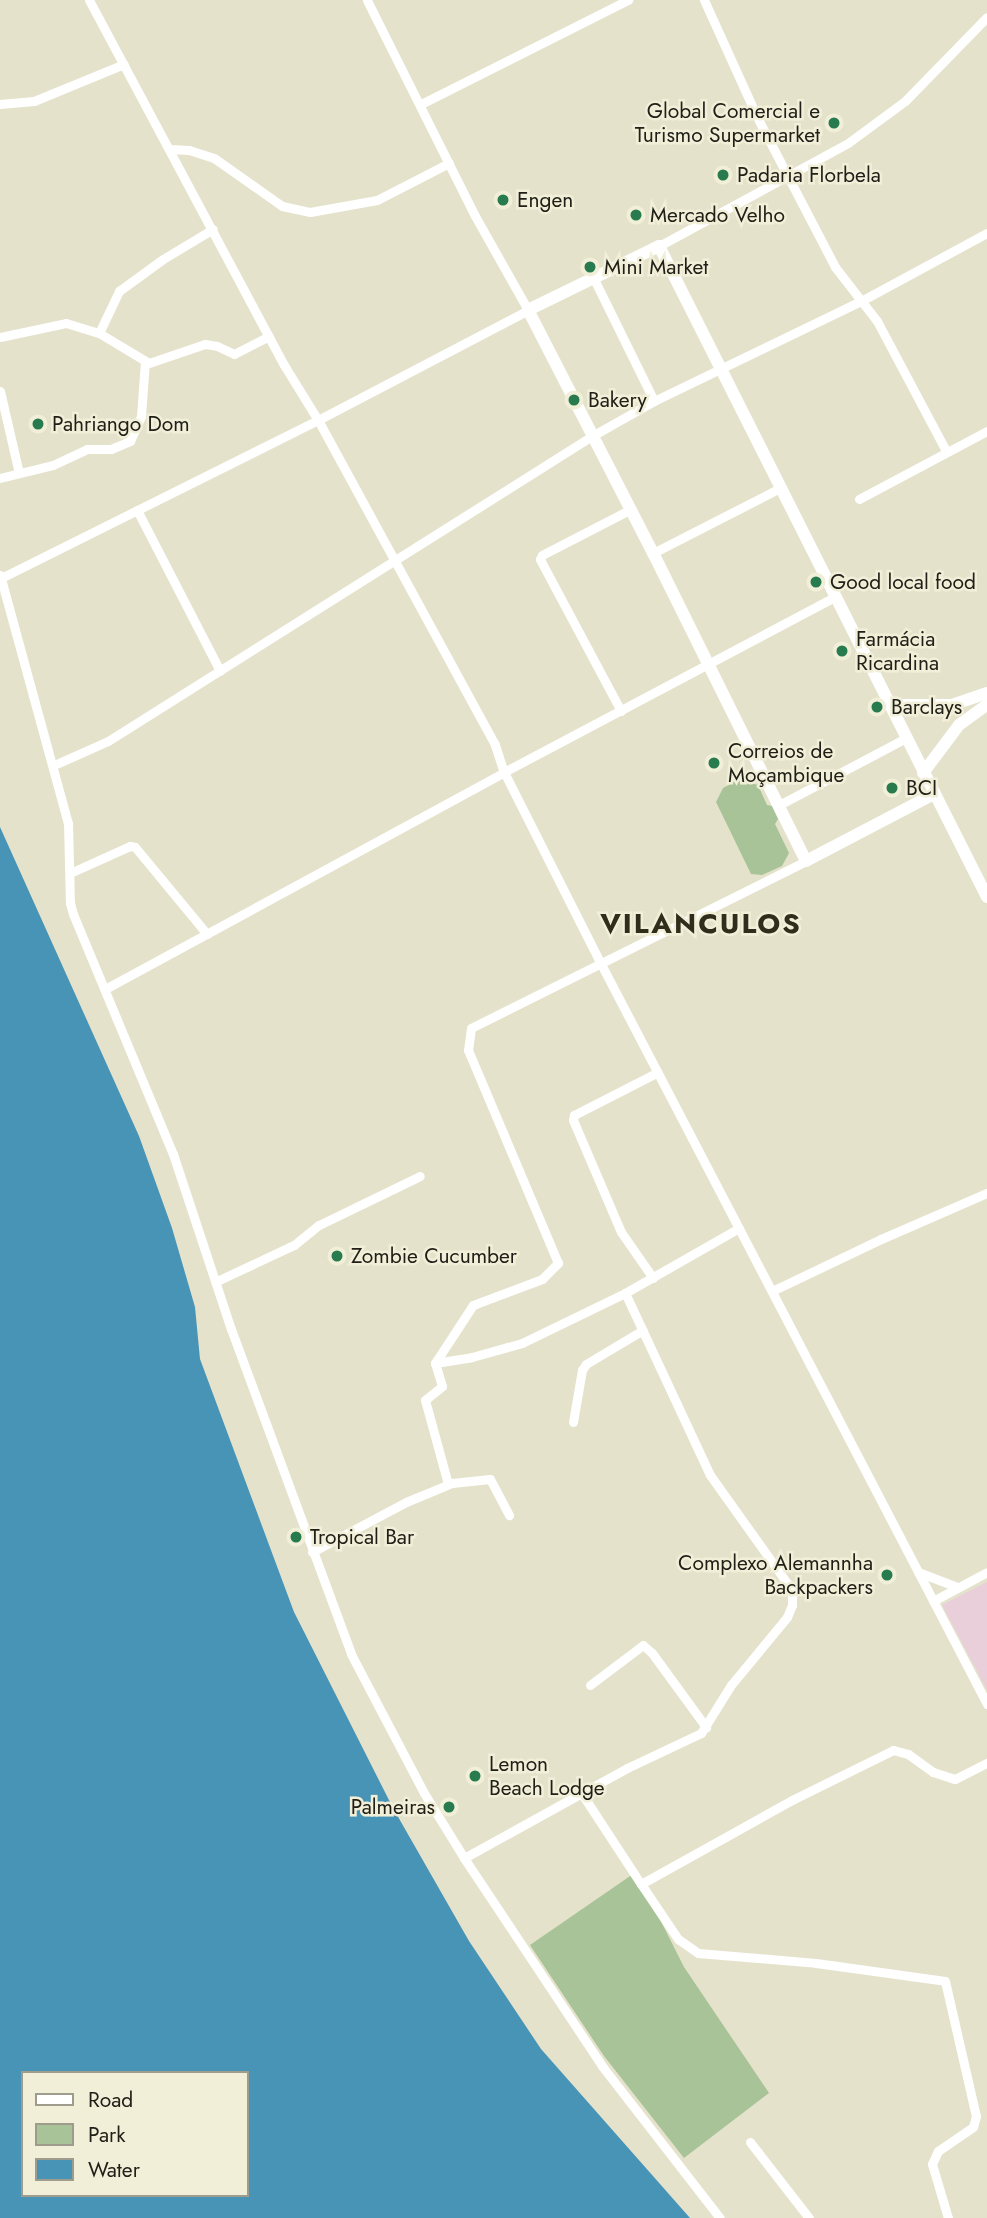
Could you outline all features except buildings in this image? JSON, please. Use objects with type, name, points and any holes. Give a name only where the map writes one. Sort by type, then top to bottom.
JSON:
[{"type":"main road","points":[[934,794],[806,860],[631,509],[527,310],[659,246],[987,897]]},
{"type":"main road","points":[[890,705],[952,705],[987,693]]},
{"type":"main road","points":[[923,773],[959,725],[987,705]]},
{"type":"street","points":[[89,0],[269,336],[318,420],[495,745],[504,772],[601,964],[987,1704]]},
{"type":"street","points":[[367,0],[527,310],[318,420],[0,576],[68,823],[73,914],[173,1154],[312,1552],[367,1687],[424,1793],[464,1858],[602,2067],[720,2218]]},
{"type":"street","points":[[421,104],[628,0]]},
{"type":"street","points":[[704,0],[788,177],[835,267],[877,321],[946,452]]},
{"type":"street","points":[[659,246],[848,143],[905,101],[987,18]]},
{"type":"street","points":[[0,104],[34,101],[124,64]]},
{"type":"street","points":[[170,149],[189,150],[214,158],[282,205],[310,212],[377,200],[449,163]]},
{"type":"street","points":[[99,333],[119,291],[163,259],[213,229]]},
{"type":"street","points":[[54,765],[108,741],[592,436],[654,401],[861,301],[987,233]]},
{"type":"street","points":[[593,277],[654,401]]},
{"type":"street","points":[[0,337],[61,322],[99,333],[145,362],[155,363],[205,344],[234,354],[269,336]]},
{"type":"street","points":[[0,478],[53,465],[87,449],[111,449],[130,441],[141,416],[145,362]]},
{"type":"street","points":[[0,391],[19,473]]},
{"type":"street","points":[[859,499],[987,432]]},
{"type":"street","points":[[653,553],[780,488]]},
{"type":"street","points":[[621,711],[540,559],[542,555],[631,509]]},
{"type":"street","points":[[136,510],[220,671]]},
{"type":"street","points":[[106,989],[504,772],[835,597]]},
{"type":"street","points":[[779,805],[906,738]]},
{"type":"street","points":[[70,873],[130,846],[135,847],[207,934]]},
{"type":"street","points":[[435,1363],[473,1305],[542,1279],[558,1263],[468,1049],[471,1028],[542,990],[601,964],[806,860]]},
{"type":"street","points":[[653,1278],[621,1232],[573,1120],[574,1115],[658,1072]]},
{"type":"street","points":[[217,1281],[294,1245],[319,1225],[420,1176]]},
{"type":"street","points":[[772,1291],[881,1239],[987,1193]]},
{"type":"street","points":[[435,1363],[472,1357],[522,1343],[625,1293],[739,1228]]},
{"type":"street","points":[[464,1858],[706,1727],[731,1685],[787,1617],[792,1594],[710,1475],[625,1293]]},
{"type":"street","points":[[573,1422],[582,1370],[586,1364],[643,1330]]},
{"type":"street","points":[[435,1363],[442,1386],[425,1397],[449,1485]]},
{"type":"street","points":[[312,1552],[406,1502],[449,1485],[490,1479],[509,1515]]},
{"type":"street","points":[[918,1572],[957,1587]]},
{"type":"street","points":[[933,1601],[987,1572]]},
{"type":"street","points":[[590,1685],[643,1645],[652,1653],[706,1727]]},
{"type":"street","points":[[640,1884],[833,1779],[893,1750],[908,1754],[933,1772],[955,1779],[987,1763]]},
{"type":"street","points":[[582,1794],[678,1939],[698,1953],[816,1963],[945,1981],[976,2116],[973,2127],[938,2151],[932,2164],[948,2218]]},
{"type":"street","points":[[750,2142],[809,2218]]},
{"type":"shaded area","points":[[987,1582],[987,1690],[942,1605]]},
{"type":"green space","points":[[738,780],[758,785],[767,805],[772,806],[778,819],[775,824],[789,853],[782,866],[762,875],[751,874],[716,802],[723,788]]},
{"type":"green space","points":[[636,1872],[684,1967],[769,2093],[684,2158],[604,2056],[530,1945]]},
{"type":"water","points":[[0,827],[139,1136],[172,1228],[195,1307],[200,1359],[294,1612],[393,1808],[469,1941],[541,2049],[690,2218],[0,2218]]},
{"type":"place","name":"Global Comercial e Turismo Supermarket","points":[[834,123]]},
{"type":"place","name":"Padaria Florbela","points":[[723,175]]},
{"type":"place","name":"Engen","points":[[503,200]]},
{"type":"place","name":"Mercado Velho","points":[[636,215]]},
{"type":"place","name":"Mini Market","points":[[590,267]]},
{"type":"place","name":"Bakery","points":[[574,400]]},
{"type":"place","name":"Pahriango Dom","points":[[38,424]]},
{"type":"place","name":"Good local food","points":[[816,582]]},
{"type":"place","name":"Farmácia Ricardina","points":[[842,651]]},
{"type":"place","name":"Barclays","points":[[877,707]]},
{"type":"place","name":"Correios de Moçambique","points":[[714,763]]},
{"type":"place","name":"BCI","points":[[892,788]]},
{"type":"place","name":"Zombie Cucumber","points":[[337,1256]]},
{"type":"place","name":"Tropical Bar","points":[[296,1537]]},
{"type":"place","name":"Complexo Alemannha Backpackers","points":[[887,1575]]},
{"type":"place","name":"Lemon Beach Lodge","points":[[475,1776]]},
{"type":"place","name":"Palmeiras","points":[[449,1807]]},
{"type":"district","name":"VILANCULOS","points":[[701,924]]}]
